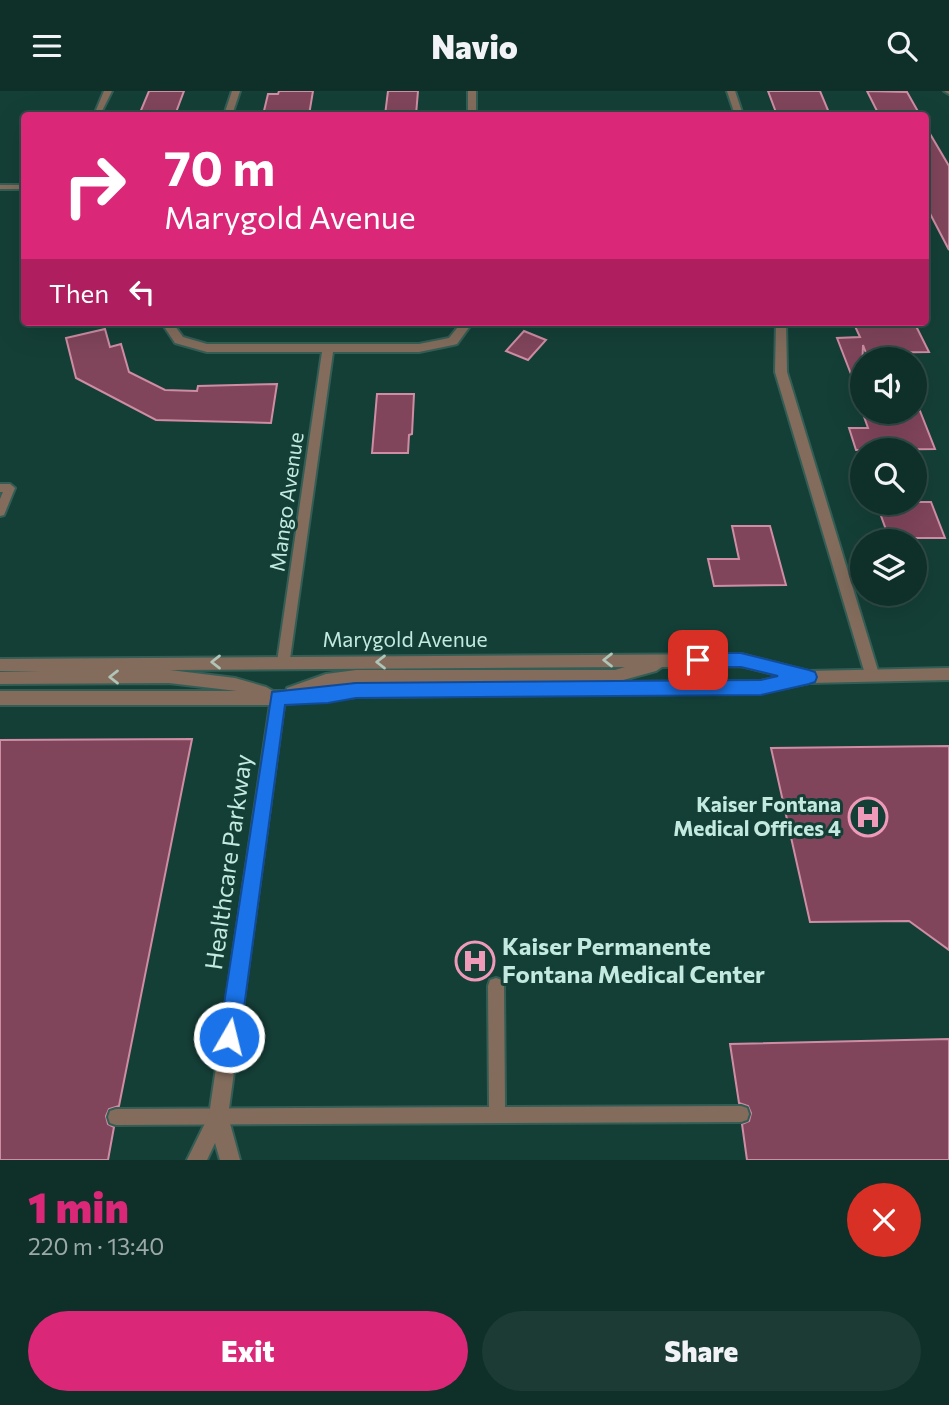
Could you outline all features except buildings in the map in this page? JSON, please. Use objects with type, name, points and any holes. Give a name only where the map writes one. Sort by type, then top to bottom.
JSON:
[{"type":"street","points":[[229,112],[236,91]]},
{"type":"street","points":[[472,91],[472,112]]},
{"type":"street","points":[[731,91],[738,112]]},
{"type":"street","points":[[169,326],[179,340],[197,348],[438,346],[453,341],[465,326]]},
{"type":"street","points":[[780,326],[781,372],[872,674]]},
{"type":"street","name":"Mango Avenue","points":[[284,662],[328,348]]},
{"type":"street","points":[[0,678],[187,677],[236,683],[278,698],[326,680],[356,676],[615,676],[676,659]]},
{"type":"street","name":"Marygold Avenue","points":[[0,665],[676,659],[741,660],[809,677]]},
{"type":"street","name":"Marygold Avenue","points":[[0,698],[278,698],[356,691],[761,687],[809,677],[949,674]]},
{"type":"street","name":"Healthcare Parkway","points":[[197,1160],[218,1116],[278,698]]},
{"type":"street","name":"Healthcare Parkway","points":[[218,1116],[230,1160]]},
{"type":"lane","points":[[98,112],[108,91]]},
{"type":"lane","points":[[0,187],[21,187]]},
{"type":"lane","points":[[0,488],[10,488],[0,512]]},
{"type":"lane","points":[[496,986],[497,1114]]},
{"type":"lane","points":[[116,1117],[741,1114]]},
{"type":"place","name":"Kaiser Fontana Medical Offices 4","points":[[868,817]]},
{"type":"place","name":"Kaiser Permanente Fontana Medical Center","points":[[475,961]]},
{"type":"route","points":[[229,1037],[278,698],[356,691],[761,687],[809,677],[741,660],[698,660]]}]
